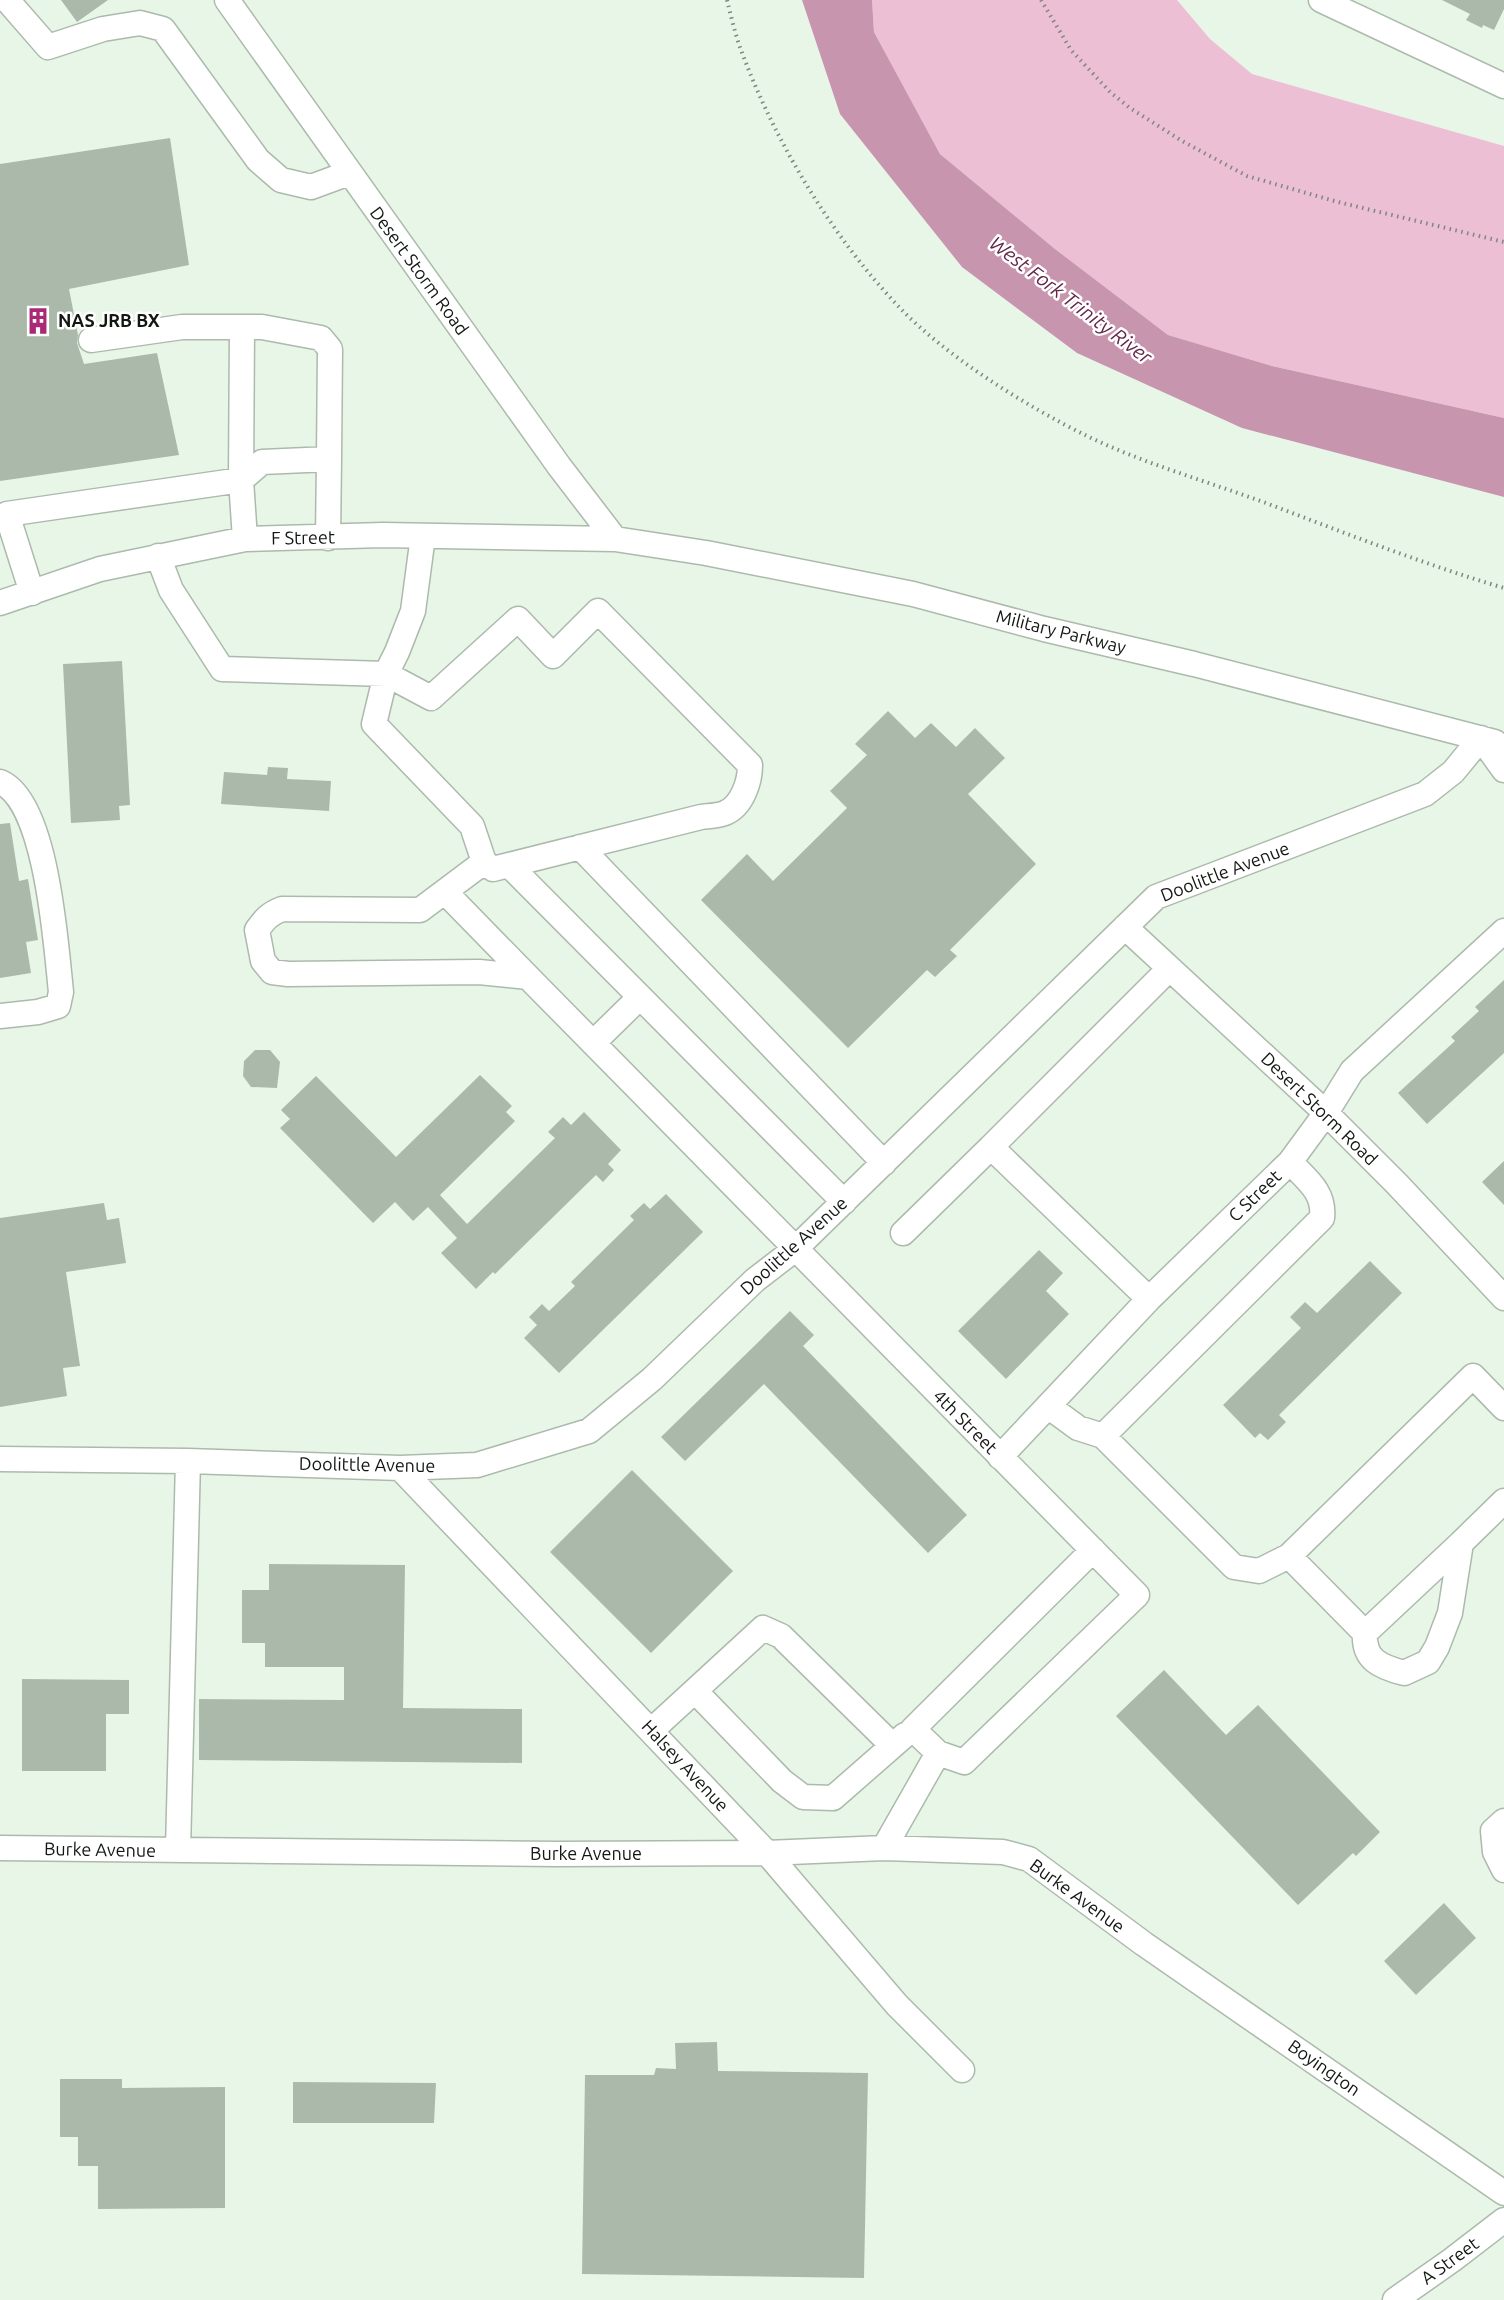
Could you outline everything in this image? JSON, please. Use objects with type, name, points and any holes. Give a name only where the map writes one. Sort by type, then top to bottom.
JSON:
[{"type":"street","points":[[7,0],[48,47],[103,29],[140,22],[163,29],[258,159],[281,180],[311,187],[349,173]]},
{"type":"street","name":"Desert Storm Road","points":[[227,0],[559,466],[615,539]]},
{"type":"street","points":[[1321,0],[1504,86]]},
{"type":"street","points":[[91,340],[182,327],[261,327],[321,338],[330,349],[328,537]]},
{"type":"street","points":[[242,327],[241,480],[245,539]]},
{"type":"street","points":[[32,593],[3,514],[241,480],[262,462],[329,459]]},
{"type":"street","points":[[158,556],[171,590],[222,669],[386,674],[432,698],[518,619],[553,656],[598,611],[750,765],[750,777],[739,801],[725,813],[493,869],[484,862],[472,826],[374,724],[386,674],[413,611],[423,536]]},
{"type":"street","name":"F Street","points":[[0,603],[100,569],[245,539],[423,536],[615,539]]},
{"type":"street","name":"Military Parkway","points":[[615,539],[706,553],[913,594],[1493,741]]},
{"type":"street","points":[[1493,741],[1504,770]]},
{"type":"street","name":"Doolittle Avenue","points":[[0,1459],[188,1461],[400,1468],[477,1465],[589,1431],[652,1379],[755,1280],[794,1250],[1156,897],[1425,794],[1493,741]]},
{"type":"street","points":[[0,782],[9,786],[20,801],[40,846],[49,886],[61,992],[58,1006],[38,1012],[0,1016]]},
{"type":"street","points":[[580,847],[884,1163]]},
{"type":"street","points":[[484,862],[420,910],[282,909],[273,912],[266,916],[257,930],[263,962],[272,972],[288,974],[479,972],[528,977]]},
{"type":"street","points":[[509,865],[844,1202]]},
{"type":"street","name":"4th Street","points":[[445,892],[794,1250],[1137,1595],[964,1762],[938,1753]]},
{"type":"street","name":"Desert Storm Road","points":[[1125,927],[1326,1113],[1397,1184],[1504,1298]]},
{"type":"street","name":"C Street","points":[[1000,1457],[1149,1299],[1290,1162],[1326,1113],[1352,1071],[1504,931]]},
{"type":"street","points":[[903,1233],[1169,969]]},
{"type":"street","points":[[593,1043],[640,997]]},
{"type":"street","points":[[991,1147],[1149,1299]]},
{"type":"street","points":[[1103,1436],[1322,1218],[1323,1205],[1319,1193],[1290,1162]]},
{"type":"street","points":[[1048,1406],[1078,1428],[1103,1436],[1234,1567],[1259,1571],[1289,1556],[1473,1376],[1504,1408]]},
{"type":"street","points":[[178,1851],[188,1461]]},
{"type":"street","name":"Halsey Avenue","points":[[400,1468],[767,1853],[897,2006],[962,2070]]},
{"type":"street","points":[[1461,1544],[1450,1613],[1437,1647],[1428,1662],[1404,1673],[1379,1665],[1370,1656],[1364,1644],[1365,1633],[1504,1501]]},
{"type":"street","points":[[696,1692],[782,1781],[803,1797],[833,1798],[913,1729],[1093,1550]]},
{"type":"street","points":[[1289,1556],[1365,1633]]},
{"type":"street","points":[[652,1731],[763,1628],[781,1636],[892,1745]]},
{"type":"street","points":[[884,1848],[938,1753],[913,1729]]},
{"type":"street","points":[[1504,1821],[1493,1831],[1495,1852],[1504,1870]]},
{"type":"street","name":"Burke Avenue","points":[[0,1848],[558,1854],[767,1853],[884,1848],[1003,1852],[1029,1859],[1144,1944]]},
{"type":"street","name":"Boyington","points":[[1144,1944],[1504,2193]]},
{"type":"street","name":"A Street","points":[[1395,2300],[1504,2220]]},
{"type":"path","points":[[727,0],[740,48],[765,106],[794,163],[871,276],[902,310],[940,344],[1007,391],[1085,435],[1143,461],[1262,502],[1445,571],[1504,588]]},
{"type":"path","points":[[1041,0],[1071,50],[1110,92],[1130,108],[1182,141],[1247,176],[1338,202],[1504,242]]},
{"type":"shaded area","points":[[872,0],[1177,0],[1210,39],[1252,74],[1504,146],[1504,418],[1272,366],[1168,335],[1055,249],[940,154],[874,32]]},
{"type":"water","name":"West Fork Trinity River","points":[[802,0],[872,0],[874,32],[940,154],[1055,249],[1168,335],[1272,366],[1504,418],[1504,497],[1242,428],[1077,353],[962,267],[840,114]]},
{"type":"building","points":[[61,0],[108,0],[77,22]]},
{"type":"building","points":[[1442,0],[1504,0],[1504,9],[1494,30],[1483,25],[1482,28],[1466,20],[1470,14]]},
{"type":"building","name":"NAS JRB BX","points":[[170,138],[189,265],[69,289],[78,335],[77,343],[84,364],[157,353],[179,455],[0,481],[0,164]]},
{"type":"building","points":[[122,661],[130,805],[119,806],[120,820],[71,823],[63,664]]},
{"type":"building","points":[[888,711],[915,738],[931,723],[956,747],[975,728],[1005,758],[968,794],[1036,864],[950,950],[957,956],[935,977],[927,970],[848,1048],[701,900],[747,854],[773,881],[847,808],[830,791],[867,755],[855,744]]},
{"type":"building","points":[[268,767],[288,768],[287,779],[331,781],[329,811],[221,804],[224,772],[267,775]]},
{"type":"building","points":[[10,823],[19,881],[28,879],[38,940],[26,942],[31,973],[0,978],[0,824]]},
{"type":"building","points":[[1504,980],[1504,1053],[1427,1124],[1398,1093],[1455,1041],[1451,1037],[1479,1011],[1475,1007]]},
{"type":"building","points":[[255,1050],[270,1050],[280,1062],[277,1088],[251,1087],[243,1076],[244,1061]]},
{"type":"building","points":[[480,1075],[512,1106],[506,1112],[515,1121],[440,1195],[467,1224],[555,1138],[548,1132],[563,1117],[571,1125],[584,1112],[621,1150],[608,1164],[614,1170],[603,1182],[596,1175],[495,1274],[493,1272],[476,1289],[441,1253],[457,1238],[428,1207],[413,1221],[395,1202],[373,1223],[280,1128],[290,1119],[281,1110],[316,1076],[396,1157]]},
{"type":"building","points":[[1504,1161],[1504,1205],[1482,1182]]},
{"type":"building","points":[[666,1194],[703,1232],[559,1373],[524,1338],[537,1325],[529,1317],[542,1304],[549,1311],[575,1286],[571,1282],[634,1220],[630,1216],[644,1203],[650,1209]]},
{"type":"building","points":[[104,1203],[107,1220],[119,1218],[126,1263],[66,1272],[80,1366],[63,1368],[67,1396],[0,1407],[0,1218]]},
{"type":"building","points":[[1039,1250],[1063,1273],[1046,1291],[1069,1314],[1006,1379],[958,1331]]},
{"type":"building","points":[[1370,1261],[1402,1293],[1279,1415],[1286,1422],[1268,1440],[1260,1433],[1255,1438],[1223,1405],[1301,1328],[1290,1317],[1305,1302],[1317,1313]]},
{"type":"building","points":[[790,1311],[814,1335],[803,1346],[967,1515],[928,1553],[764,1384],[685,1461],[661,1437]]},
{"type":"building","points":[[632,1470],[733,1571],[651,1653],[550,1552]]},
{"type":"building","points":[[269,1564],[405,1565],[403,1708],[522,1709],[522,1763],[199,1760],[199,1699],[344,1700],[344,1667],[265,1667],[265,1643],[242,1643],[242,1590],[269,1590]]},
{"type":"building","points":[[1164,1670],[1226,1735],[1258,1705],[1380,1832],[1356,1856],[1353,1853],[1298,1905],[1116,1716]]},
{"type":"building","points":[[22,1679],[129,1680],[129,1714],[106,1714],[106,1771],[22,1771]]},
{"type":"building","points":[[1444,1903],[1476,1938],[1416,1995],[1384,1961]]},
{"type":"building","points":[[717,2042],[718,2071],[868,2073],[864,2278],[582,2274],[585,2075],[654,2075],[656,2068],[676,2069],[675,2043]]},
{"type":"building","points":[[60,2079],[122,2079],[122,2088],[225,2087],[225,2208],[98,2209],[98,2166],[78,2166],[78,2137],[60,2137]]},
{"type":"building","points":[[293,2082],[436,2083],[434,2123],[293,2123]]},
{"type":"place","name":"NAS JRB BX","points":[[38,321]]}]
